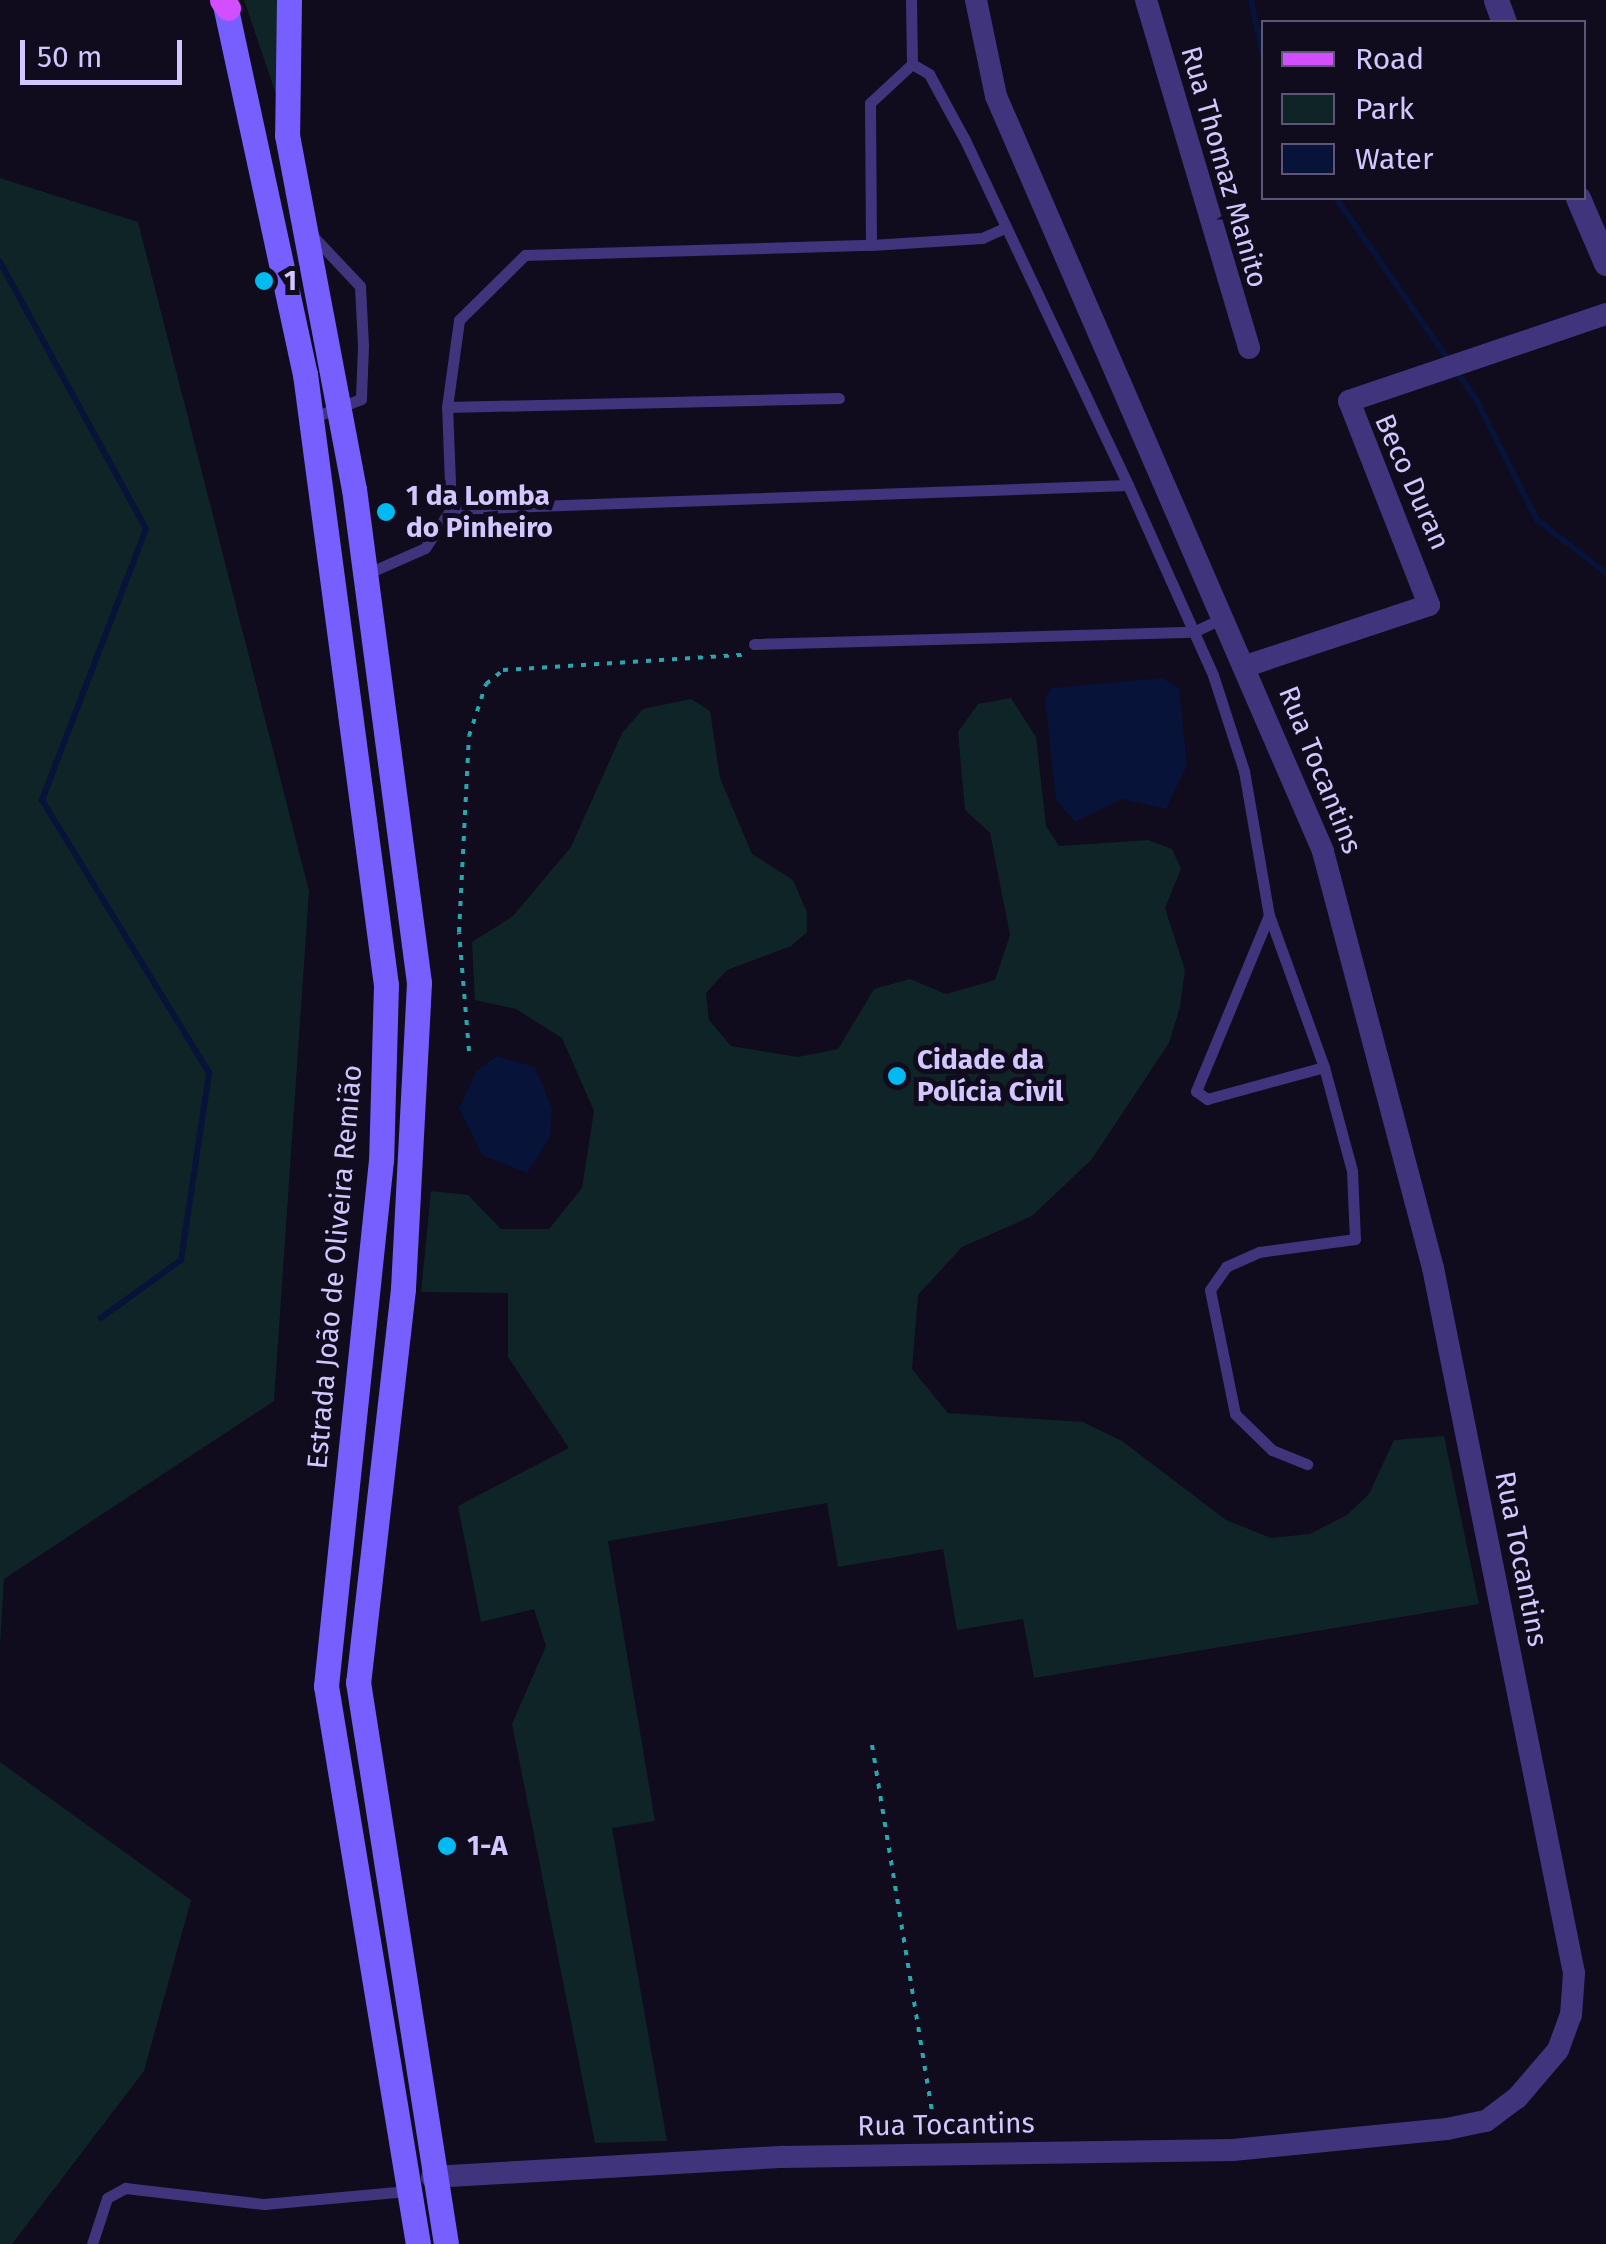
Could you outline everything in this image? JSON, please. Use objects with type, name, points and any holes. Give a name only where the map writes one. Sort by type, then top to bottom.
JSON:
[{"type":"main road","points":[[289,0],[287,135],[309,232],[366,574],[418,982],[401,1308],[358,1682],[432,2177],[446,2244]]},
{"type":"main road","name":"Estrada João de Oliveira Remião","points":[[225,3],[312,418],[386,984],[381,1160],[326,1686],[418,2244]]},
{"type":"street","name":"Rua Tocantins","points":[[432,2177],[783,2157],[1232,2150],[1447,2129],[1486,2122],[1558,2050],[1574,1973],[1433,1268],[1323,851],[996,96],[976,0]]},
{"type":"street","name":"Rua Thomaz Manito","points":[[1146,0],[1250,348]]},
{"type":"street","points":[[1579,200],[1606,263]]},
{"type":"street","name":"Beco Duran","points":[[1246,666],[1429,605],[1348,401],[1606,314]]},
{"type":"lane","points":[[871,245],[870,104],[912,64],[911,0]]},
{"type":"lane","points":[[912,64],[930,74],[1128,484],[1193,632],[1244,771],[1269,914],[1324,1067],[1352,1172],[1356,1239],[1259,1252],[1226,1267],[1210,1290],[1235,1414],[1272,1450],[1307,1464]]},
{"type":"lane","points":[[366,574],[425,548],[450,509],[447,408],[459,320],[526,255],[871,245],[982,238],[1004,228]]},
{"type":"lane","points":[[309,232],[360,286],[361,400],[340,412],[312,418]]},
{"type":"lane","points":[[447,408],[839,398]]},
{"type":"lane","points":[[450,509],[1128,484]]},
{"type":"lane","points":[[754,644],[1193,632],[1225,618]]},
{"type":"lane","points":[[1269,914],[1196,1091],[1207,1099],[1324,1067]]},
{"type":"lane","points":[[92,2244],[107,2198],[125,2188],[264,2204],[407,2191]]},
{"type":"path","points":[[468,1051],[460,932],[469,736],[486,684],[503,670],[741,658],[754,644]]},
{"type":"path","points":[[872,1745],[935,2129]]},
{"type":"green space","points":[[244,0],[278,0],[276,94]]},
{"type":"green space","points":[[0,178],[138,222],[309,891],[274,1401],[4,1579],[0,1645]]},
{"type":"green space","points":[[1011,698],[1036,737],[1046,826],[1059,846],[1148,840],[1172,849],[1181,869],[1165,908],[1185,970],[1180,1007],[1169,1043],[1092,1159],[1032,1216],[962,1247],[918,1295],[912,1369],[948,1413],[1083,1422],[1122,1441],[1226,1520],[1271,1538],[1310,1534],[1347,1515],[1369,1494],[1394,1440],[1444,1436],[1479,1604],[1034,1678],[1023,1619],[957,1630],[943,1549],[838,1567],[827,1503],[608,1541],[655,1821],[612,1828],[667,2141],[595,2143],[512,1724],[546,1646],[534,1609],[481,1622],[458,1506],[569,1448],[508,1357],[508,1293],[421,1292],[431,1191],[468,1195],[501,1229],[549,1229],[582,1188],[594,1111],[562,1038],[516,1009],[475,1000],[472,942],[513,916],[571,847],[622,733],[643,709],[691,699],[710,711],[720,778],[752,854],[793,880],[807,912],[807,932],[791,946],[727,970],[706,993],[709,1020],[731,1046],[798,1057],[838,1049],[874,989],[910,979],[946,994],[995,980],[1010,935],[990,833],[965,810],[958,732],[978,704]]},
{"type":"green space","points":[[0,1762],[191,1900],[144,2071],[12,2244],[0,2244]]},
{"type":"water","points":[[1162,678],[1179,688],[1187,765],[1166,809],[1122,799],[1075,822],[1056,800],[1045,699],[1052,688]]},
{"type":"water","points":[[497,1056],[535,1067],[552,1108],[550,1137],[527,1173],[482,1155],[459,1108],[477,1070]]},
{"type":"waterway","points":[[1251,0],[1261,45]]},
{"type":"waterway","points":[[1337,200],[1477,401],[1537,520],[1606,573]]},
{"type":"waterway","points":[[0,262],[146,529],[42,800],[209,1073],[181,1260],[101,1318]]},
{"type":"place","name":"1","points":[[264,281]]},
{"type":"place","name":"1 da Lomba do Pinheiro","points":[[386,512]]},
{"type":"place","name":"Cidade da Polícia Civil","points":[[897,1076]]},
{"type":"place","name":"1-A","points":[[447,1846]]}]
